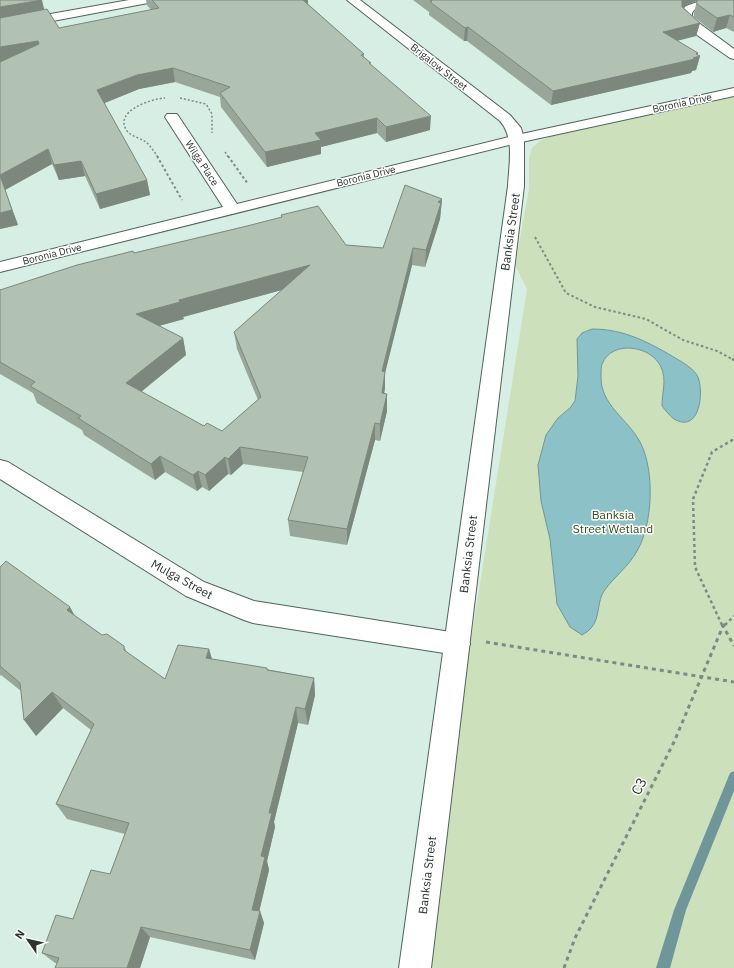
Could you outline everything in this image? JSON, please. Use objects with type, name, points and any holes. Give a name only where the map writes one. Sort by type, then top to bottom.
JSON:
[{"type":"street","points":[[0,27],[94,5],[148,0]]},
{"type":"street","name":"Brigalow Street","points":[[353,0],[505,118],[514,128],[517,139]]},
{"type":"street","points":[[716,0],[690,8],[686,12],[686,19],[701,32],[734,55]]},
{"type":"street","name":"Boronia Drive","points":[[0,267],[232,208],[517,139],[734,92]]},
{"type":"street","name":"Wilga Place","points":[[172,117],[232,208]]},
{"type":"street","name":"Banksia Street","points":[[415,968],[516,186],[517,139]]},
{"type":"street","name":"Mulga Street","points":[[0,468],[195,588],[226,602],[253,612],[457,639]]},
{"type":"path","points":[[514,198],[566,293],[595,307],[646,319],[683,340],[717,352],[734,360]]},
{"type":"path","points":[[734,439],[712,452],[693,499],[695,567],[722,626],[734,646]]},
{"type":"path","name":"C3","points":[[564,968],[575,938],[674,742],[722,626],[734,616]]},
{"type":"path","points":[[457,639],[473,640],[734,682]]},
{"type":"green space","name":"Banksia Street Wetland","points":[[734,94],[734,968],[424,968],[450,759],[473,628],[527,289],[515,265],[529,189],[529,158],[532,148],[540,141],[557,134]]},
{"type":"water","points":[[592,329],[615,331],[637,338],[667,353],[686,365],[698,377],[700,384],[700,401],[695,416],[690,421],[683,422],[674,419],[669,415],[662,406],[664,377],[661,367],[649,354],[641,350],[623,348],[614,351],[607,356],[602,364],[602,386],[605,395],[610,404],[635,434],[645,454],[650,482],[649,512],[642,540],[637,551],[630,562],[604,591],[600,600],[594,624],[582,635],[570,627],[557,604],[550,539],[541,501],[538,465],[546,435],[558,418],[570,408],[575,401],[578,376],[577,339],[582,333]]},
{"type":"building","points":[[0,0],[42,0],[0,7]]},
{"type":"building","points":[[152,0],[303,0],[364,54],[361,55],[371,63],[369,63],[431,116],[386,127],[377,118],[315,133],[321,140],[265,152],[220,93],[230,87],[173,68],[137,75],[97,90],[147,180],[96,194],[81,161],[54,165],[48,149],[0,175],[0,62],[39,44],[38,41],[0,47],[0,18],[47,9],[59,28],[159,8]]},
{"type":"building","points":[[430,0],[682,0],[682,7],[700,23],[663,32],[698,53],[696,54],[700,56],[693,58],[695,59],[553,91],[468,27],[465,28],[430,2],[432,1]]},
{"type":"building","points":[[697,0],[734,0],[734,17],[730,15],[717,18],[697,4]]},
{"type":"building","points":[[0,175],[12,210],[0,213]]},
{"type":"building","points":[[405,185],[442,199],[438,202],[441,203],[426,250],[413,248],[382,371],[385,372],[382,393],[387,394],[380,424],[375,423],[347,529],[288,520],[308,457],[240,447],[228,459],[225,457],[205,475],[198,471],[193,475],[160,456],[151,464],[78,418],[81,416],[30,386],[35,382],[0,362],[0,290],[77,265],[247,226],[282,217],[281,215],[318,206],[346,245],[383,248]],"holes":[[[310,265],[234,332],[261,397],[222,431],[207,423],[204,426],[126,383],[183,338],[136,314],[180,302],[179,300]]]},
{"type":"building","points":[[6,561],[70,607],[67,610],[102,635],[107,634],[124,646],[124,650],[165,679],[178,645],[209,649],[206,658],[267,668],[267,670],[314,678],[305,709],[296,707],[269,813],[272,813],[261,856],[265,857],[252,910],[260,911],[250,950],[141,927],[127,968],[55,968],[59,958],[42,953],[56,915],[73,919],[91,870],[110,874],[129,823],[56,804],[94,724],[52,692],[24,720],[20,683],[0,666],[0,567]]},
{"type":"waterway","points":[[663,968],[680,910],[734,777]]}]
